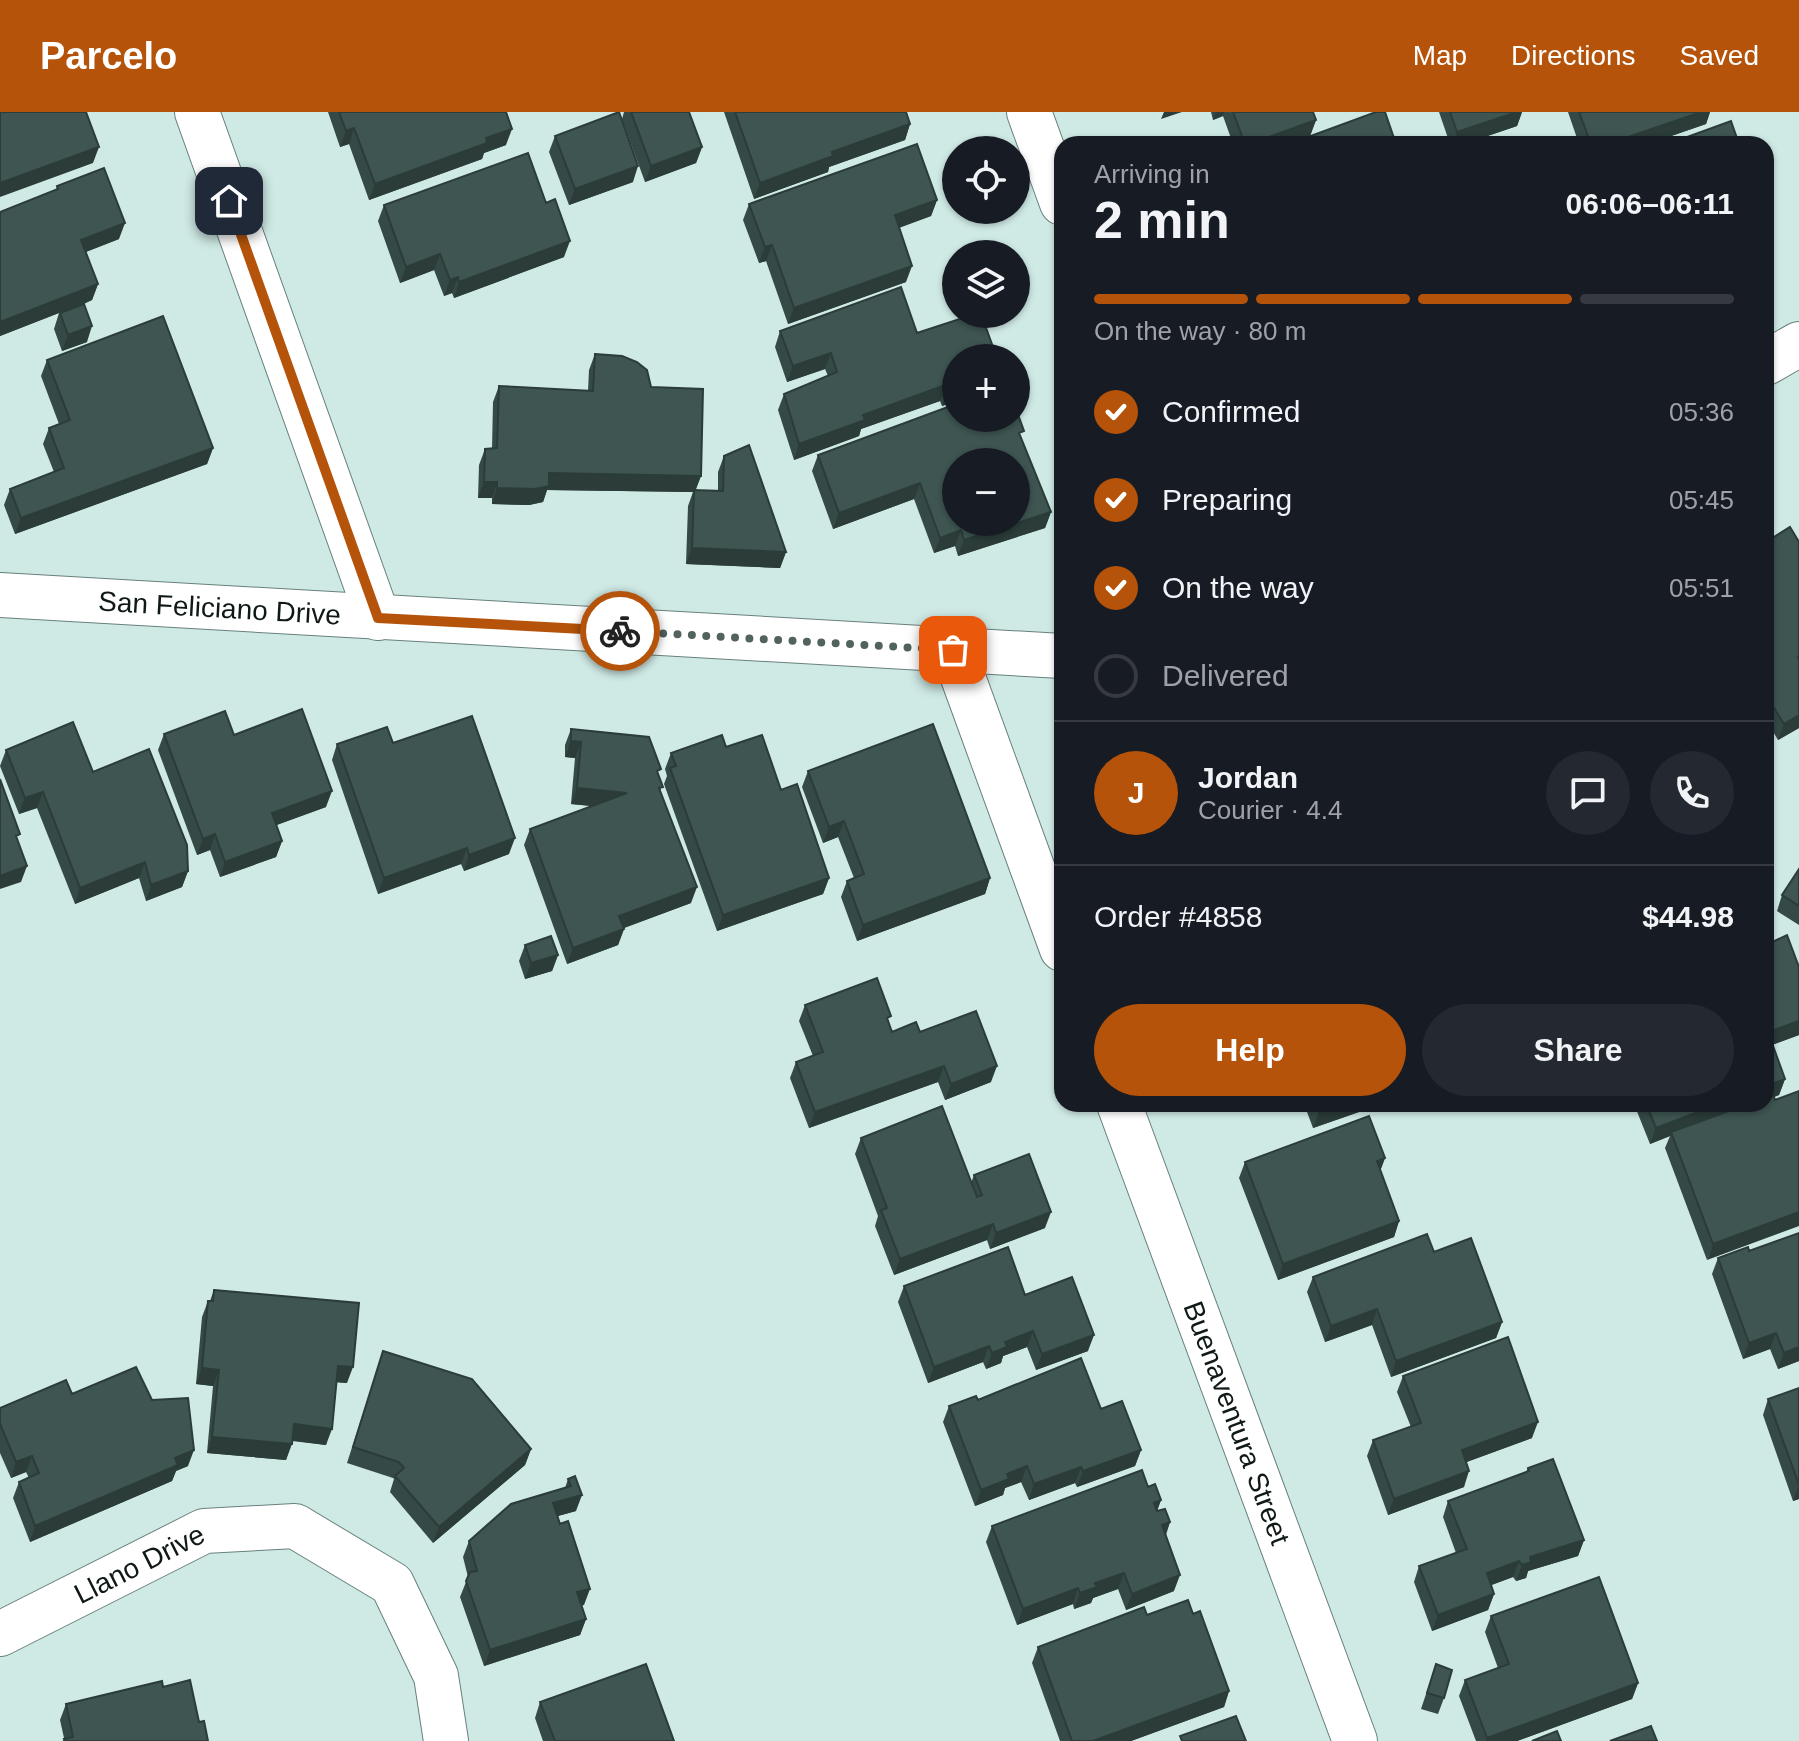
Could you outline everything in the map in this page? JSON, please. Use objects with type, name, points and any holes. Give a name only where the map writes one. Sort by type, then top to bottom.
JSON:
[{"type":"street","points":[[197,112],[378,618]]},
{"type":"street","points":[[1029,112],[1054,181]]},
{"type":"street","points":[[1774,358],[1799,344]]},
{"type":"street","name":"San Feliciano Drive","points":[[0,595],[1054,656]]},
{"type":"street","points":[[953,650],[1054,927]]},
{"type":"street","name":"Buenaventura Street","points":[[1122,1112],[1355,1741]]},
{"type":"street","name":"Llano Drive","points":[[0,1634],[204,1531],[295,1526],[392,1584],[436,1676],[446,1741]]},
{"type":"building","points":[[0,112],[86,112],[99,147],[0,183]]},
{"type":"building","points":[[339,112],[506,112],[512,129],[486,138],[487,143],[375,184],[354,128],[346,131]]},
{"type":"building","points":[[619,112],[638,166],[575,189],[555,136]]},
{"type":"building","points":[[631,112],[689,112],[702,147],[651,166]]},
{"type":"building","points":[[735,112],[906,112],[910,124],[832,152],[833,156],[760,183]]},
{"type":"building","points":[[1233,112],[1313,112],[1316,120],[1271,136],[1242,136]]},
{"type":"building","points":[[1376,112],[1385,112],[1393,136],[1311,136]]},
{"type":"building","points":[[1450,112],[1517,112],[1457,132]]},
{"type":"building","points":[[1579,112],[1701,112],[1631,136],[1588,136]]},
{"type":"building","points":[[1731,121],[1736,136],[1690,136]]},
{"type":"building","points":[[917,144],[937,200],[895,215],[912,266],[794,308],[772,245],[765,247],[749,204]]},
{"type":"building","points":[[528,153],[546,203],[555,199],[570,241],[459,282],[458,277],[450,280],[440,254],[406,267],[384,205]]},
{"type":"building","points":[[104,168],[125,223],[81,240],[98,284],[0,322],[0,212]]},
{"type":"building","points":[[901,287],[917,333],[942,325],[942,328],[986,328],[992,344],[942,344],[942,386],[863,415],[865,420],[799,444],[784,394],[837,372],[831,353],[793,366],[780,331]]},
{"type":"building","points":[[84,304],[92,326],[68,335],[60,313]]},
{"type":"building","points":[[163,316],[213,448],[21,518],[10,489],[64,468],[49,428],[70,420],[47,360]]},
{"type":"building","points":[[595,354],[622,356],[637,362],[647,370],[651,387],[703,389],[701,476],[549,473],[549,486],[535,489],[497,488],[497,482],[484,482],[485,449],[497,448],[499,386],[593,391]]},
{"type":"building","points":[[942,409],[942,432],[1022,432],[1019,433],[1025,448],[942,448],[942,536],[945,536],[940,538],[920,483],[839,513],[818,455]]},
{"type":"building","points":[[749,445],[786,552],[692,548],[694,490],[723,491],[724,456]]},
{"type":"building","points":[[1030,460],[1051,512],[1030,519]]},
{"type":"building","points":[[1790,527],[1799,542],[1799,715],[1784,724],[1774,708],[1774,537]]},
{"type":"building","points":[[302,709],[332,791],[272,813],[282,841],[225,862],[215,834],[203,839],[164,734],[225,711],[234,735]]},
{"type":"building","points":[[472,716],[515,838],[469,855],[467,848],[384,878],[337,744],[387,727],[393,743]]},
{"type":"building","points":[[73,722],[93,772],[149,749],[187,845],[188,871],[151,885],[145,862],[80,888],[43,792],[25,798],[6,750]]},
{"type":"building","points":[[933,724],[990,878],[863,925],[847,881],[864,874],[844,821],[829,827],[808,771]]},
{"type":"building","points":[[571,729],[649,737],[661,769],[657,771],[663,787],[659,788],[697,887],[619,916],[624,929],[573,948],[530,829],[627,793],[577,788],[581,742],[571,741]]},
{"type":"building","points":[[722,735],[726,747],[762,735],[781,790],[797,784],[829,878],[723,915],[670,768],[676,766],[671,753]]},
{"type":"building","points":[[0,779],[20,834],[16,836],[27,866],[0,876]]},
{"type":"building","points":[[1799,869],[1799,906],[1782,895]]},
{"type":"building","points":[[1787,935],[1799,967],[1799,1021],[1774,1030],[1774,941]]},
{"type":"building","points":[[551,936],[558,955],[531,963],[525,945]]},
{"type":"building","points":[[877,978],[891,1016],[887,1018],[892,1032],[916,1022],[920,1032],[976,1011],[997,1066],[951,1084],[944,1066],[815,1112],[796,1062],[823,1052],[805,1005]]},
{"type":"building","points":[[1774,1049],[1785,1079],[1774,1083]]},
{"type":"building","points":[[1799,1091],[1799,1212],[1713,1244],[1671,1132],[1726,1112],[1774,1112],[1774,1098],[1775,1100]]},
{"type":"building","points":[[942,1106],[977,1197],[982,1195],[974,1175],[1029,1154],[1051,1212],[996,1233],[993,1224],[900,1259],[881,1210],[887,1208],[861,1138]]},
{"type":"building","points":[[1649,1112],[1698,1112],[1656,1128]]},
{"type":"building","points":[[1369,1116],[1385,1158],[1377,1161],[1399,1221],[1283,1264],[1245,1162]]},
{"type":"building","points":[[1799,1233],[1799,1347],[1784,1353],[1776,1333],[1749,1343],[1718,1258],[1748,1247],[1749,1251]]},
{"type":"building","points":[[1427,1234],[1434,1252],[1471,1238],[1502,1322],[1396,1361],[1377,1309],[1331,1326],[1313,1277]]},
{"type":"building","points":[[1008,1247],[1025,1295],[1072,1277],[1094,1335],[1042,1354],[1033,1331],[1005,1342],[1007,1347],[992,1353],[989,1346],[934,1367],[904,1286]]},
{"type":"building","points":[[214,1290],[359,1303],[353,1367],[338,1366],[332,1429],[294,1424],[292,1444],[212,1437],[219,1370],[202,1368],[208,1301],[213,1301]]},
{"type":"building","points":[[1508,1337],[1538,1422],[1462,1450],[1469,1471],[1394,1499],[1373,1440],[1421,1423],[1403,1376]]},
{"type":"building","points":[[383,1351],[472,1379],[531,1449],[439,1527],[395,1476],[404,1468],[399,1462],[353,1447]]},
{"type":"building","points":[[1081,1358],[1101,1409],[1122,1401],[1141,1450],[1083,1471],[1081,1467],[1034,1484],[1027,1466],[1007,1474],[1009,1479],[981,1490],[949,1406],[976,1396],[978,1400]]},
{"type":"building","points":[[136,1367],[152,1400],[188,1398],[194,1450],[175,1458],[178,1465],[35,1526],[19,1482],[39,1473],[32,1456],[16,1462],[0,1424],[0,1408],[66,1380],[72,1394]]},
{"type":"building","points":[[1799,1388],[1799,1485],[1768,1399]]},
{"type":"building","points":[[1553,1459],[1584,1540],[1530,1557],[1531,1562],[1522,1565],[1519,1561],[1487,1573],[1494,1594],[1438,1615],[1419,1566],[1467,1549],[1448,1501]]},
{"type":"building","points":[[1142,1470],[1148,1487],[1155,1484],[1161,1500],[1154,1503],[1157,1511],[1165,1509],[1170,1522],[1162,1525],[1180,1575],[1132,1594],[1124,1573],[1095,1583],[1097,1587],[1080,1593],[1078,1588],[1023,1609],[992,1526]]},
{"type":"building","points":[[575,1476],[582,1495],[553,1503],[560,1524],[568,1521],[590,1589],[577,1592],[586,1619],[490,1650],[466,1581],[470,1572],[477,1571],[469,1541],[511,1504],[571,1486],[568,1479]]},
{"type":"building","points":[[1599,1577],[1638,1683],[1487,1738],[1465,1680],[1509,1664],[1491,1616]]},
{"type":"building","points":[[1188,1600],[1193,1614],[1200,1611],[1229,1691],[1093,1741],[1072,1741],[1038,1647],[1144,1607],[1147,1615]]},
{"type":"building","points":[[646,1664],[674,1741],[555,1741],[540,1702]]},
{"type":"building","points":[[1436,1664],[1452,1670],[1444,1698],[1427,1693]]},
{"type":"building","points":[[190,1680],[199,1722],[204,1721],[208,1741],[64,1739],[73,1737],[66,1704],[162,1681],[163,1687]]},
{"type":"building","points":[[1236,1716],[1246,1741],[1182,1741],[1180,1736]]},
{"type":"building","points":[[1651,1726],[1657,1741],[1610,1741]]},
{"type":"building","points":[[1557,1731],[1561,1741],[1532,1741]]},
{"type":"way so far","points":[[620,631],[953,650]]},
{"type":"route","points":[[229,201],[378,618],[620,631]]}]
